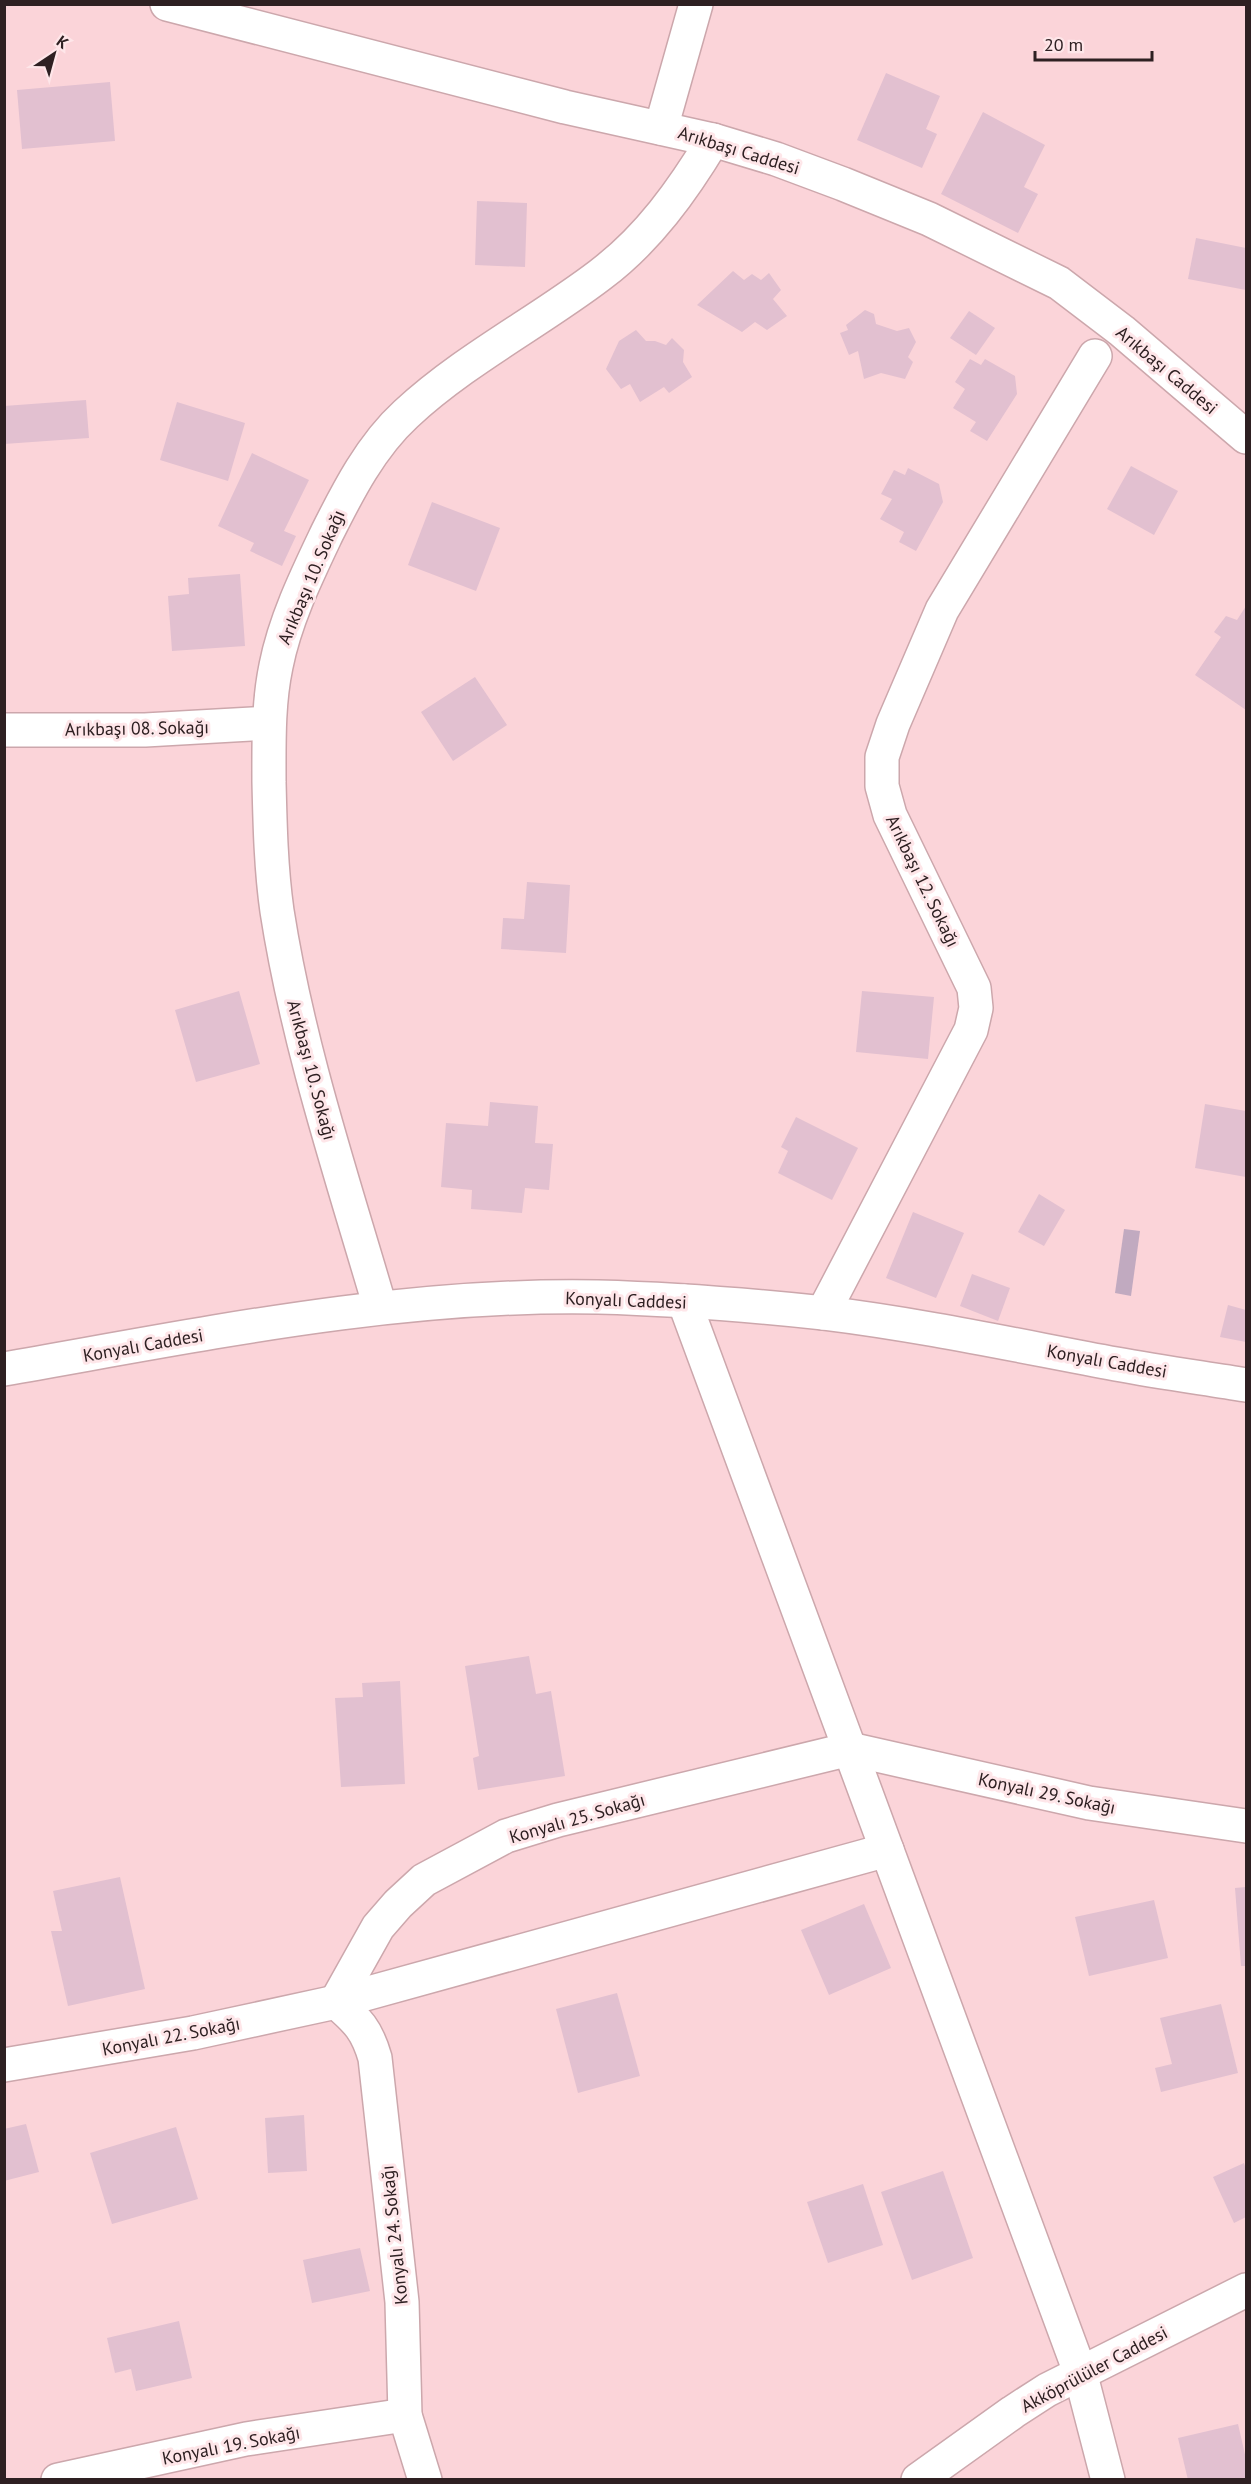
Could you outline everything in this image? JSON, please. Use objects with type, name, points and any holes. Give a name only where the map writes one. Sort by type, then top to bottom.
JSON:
[{"type":"street","name":"Arıkbaşı Caddesi","points":[[167,4],[565,107],[713,140],[776,159],[929,219],[1059,283],[1122,331],[1246,437]]},
{"type":"street","points":[[661,128],[696,4]]},
{"type":"street","name":"Arıkbaşı 10. Sokağı","points":[[380,1307],[319,1100],[292,994],[277,908],[270,820],[269,723],[276,666],[288,623],[342,503],[371,453],[402,418],[435,388],[603,273],[642,236],[676,198],[713,140]]},
{"type":"street","name":"Arıkbaşı 12. Sokağı","points":[[823,1313],[970,1030],[975,1008],[974,988],[962,960],[890,816],[882,786],[882,757],[893,724],[942,610],[1095,356]]},
{"type":"street","name":"Arıkbaşı 08. Sokağı","points":[[4,730],[145,730],[269,723]]},
{"type":"street","name":"Konyalı Caddesi","points":[[4,1369],[228,1330],[380,1307],[506,1299],[596,1297],[684,1301],[823,1313],[934,1329],[1246,1385]]},
{"type":"street","points":[[684,1301],[1080,2372],[1108,2480]]},
{"type":"street","name":"Konyalı 29. Sokağı","points":[[849,1749],[1089,1803],[1246,1826]]},
{"type":"street","name":"Konyalı 25. Sokağı","points":[[336,2002],[378,1927],[398,1904],[424,1881],[506,1836],[558,1820],[849,1749]]},
{"type":"street","name":"Konyalı 22. Sokağı","points":[[4,2066],[193,2033],[336,2002],[887,1850]]},
{"type":"street","name":"Konyalı 24. Sokağı","points":[[336,2002],[360,2023],[370,2039],[375,2058],[402,2302],[405,2415],[425,2480]]},
{"type":"street","name":"Akköprülüler Caddesi","points":[[918,2480],[1013,2412],[1080,2372],[1246,2290]]},
{"type":"street","name":"Konyalı 19. Sokağı","points":[[58,2480],[246,2439],[405,2415]]},
{"type":"shaded area","points":[[1124,1229],[1140,1231],[1131,1296],[1115,1293]]},
{"type":"building","points":[[886,73],[940,96],[926,129],[937,134],[922,168],[857,140]]},
{"type":"building","points":[[110,82],[115,141],[22,149],[17,90]]},
{"type":"building","points":[[983,112],[1045,145],[1024,187],[1038,194],[1018,233],[941,194]]},
{"type":"building","points":[[477,201],[527,203],[525,267],[475,265]]},
{"type":"building","points":[[1196,238],[1246,248],[1246,290],[1188,279]]},
{"type":"building","points":[[733,271],[744,280],[752,274],[761,280],[769,273],[781,290],[773,299],[787,316],[767,330],[755,322],[742,332],[697,305]]},
{"type":"building","points":[[865,310],[874,314],[876,324],[897,331],[909,328],[916,342],[908,357],[913,362],[905,379],[881,373],[864,379],[858,351],[849,355],[840,333],[848,330],[846,325]]},
{"type":"building","points":[[969,311],[995,328],[976,355],[950,338]]},
{"type":"building","points":[[636,330],[646,341],[666,345],[672,338],[684,350],[683,362],[692,377],[669,393],[664,387],[640,402],[630,384],[621,389],[606,369],[619,341]]},
{"type":"building","points":[[970,359],[981,365],[985,359],[1015,376],[1017,394],[987,441],[970,431],[976,422],[953,408],[965,389],[955,382]]},
{"type":"building","points":[[86,400],[89,438],[4,444],[4,406]]},
{"type":"building","points":[[177,402],[245,423],[228,481],[160,460]]},
{"type":"building","points":[[252,453],[309,480],[284,531],[296,536],[282,566],[250,551],[254,543],[218,526]]},
{"type":"building","points":[[1131,466],[1178,491],[1154,535],[1107,509]]},
{"type":"building","points":[[908,468],[939,484],[943,502],[916,551],[899,542],[904,532],[880,519],[892,499],[881,494],[894,470],[905,475]]},
{"type":"building","points":[[432,502],[500,528],[476,591],[408,565]]},
{"type":"building","points":[[240,574],[245,646],[172,651],[168,596],[189,594],[188,578]]},
{"type":"building","points":[[1246,606],[1246,710],[1195,675],[1221,637],[1214,632],[1226,616],[1237,620]]},
{"type":"building","points":[[475,677],[507,725],[453,761],[421,712]]},
{"type":"building","points":[[527,882],[570,885],[566,953],[501,949],[503,918],[524,919]]},
{"type":"building","points":[[239,991],[260,1064],[196,1082],[175,1010]]},
{"type":"building","points":[[862,991],[934,997],[928,1059],[856,1052]]},
{"type":"building","points":[[490,1102],[538,1106],[535,1143],[553,1144],[549,1190],[525,1188],[522,1213],[471,1209],[472,1190],[441,1187],[446,1123],[488,1126]]},
{"type":"building","points":[[1205,1104],[1246,1111],[1246,1177],[1195,1168]]},
{"type":"building","points":[[796,1117],[858,1148],[832,1200],[778,1173],[788,1151],[781,1147]]},
{"type":"building","points":[[1039,1194],[1065,1210],[1044,1246],[1018,1232]]},
{"type":"building","points":[[913,1212],[964,1233],[936,1298],[886,1278]]},
{"type":"building","points":[[972,1274],[1010,1288],[998,1321],[960,1306]]},
{"type":"building","points":[[1228,1305],[1246,1310],[1246,1342],[1220,1337]]},
{"type":"building","points":[[529,1656],[536,1694],[551,1691],[565,1776],[478,1790],[473,1758],[479,1756],[465,1666]]},
{"type":"building","points":[[400,1681],[405,1784],[341,1787],[335,1698],[363,1697],[362,1683]]},
{"type":"building","points":[[120,1877],[145,1989],[68,2006],[51,1931],[62,1931],[53,1891]]},
{"type":"building","points":[[1246,1887],[1246,1966],[1241,1966],[1235,1888]]},
{"type":"building","points":[[1154,1900],[1168,1958],[1089,1976],[1075,1917]]},
{"type":"building","points":[[864,1904],[891,1968],[829,1995],[801,1930]]},
{"type":"building","points":[[617,1993],[640,2076],[578,2093],[556,2009]]},
{"type":"building","points":[[1221,2004],[1238,2073],[1161,2092],[1155,2068],[1172,2064],[1160,2018]]},
{"type":"building","points":[[304,2115],[307,2171],[268,2173],[265,2118]]},
{"type":"building","points":[[26,2124],[39,2172],[4,2181],[4,2129]]},
{"type":"building","points":[[176,2127],[198,2199],[112,2224],[90,2153]]},
{"type":"building","points":[[1244,2163],[1246,2217],[1234,2223],[1213,2177]]},
{"type":"building","points":[[943,2171],[973,2258],[912,2280],[881,2192]]},
{"type":"building","points":[[863,2184],[883,2245],[828,2263],[807,2202]]},
{"type":"building","points":[[360,2248],[370,2291],[312,2303],[303,2260]]},
{"type":"building","points":[[179,2321],[192,2378],[136,2391],[131,2369],[115,2373],[107,2338]]},
{"type":"building","points":[[1238,2424],[1246,2459],[1246,2480],[1188,2480],[1178,2438]]}]
